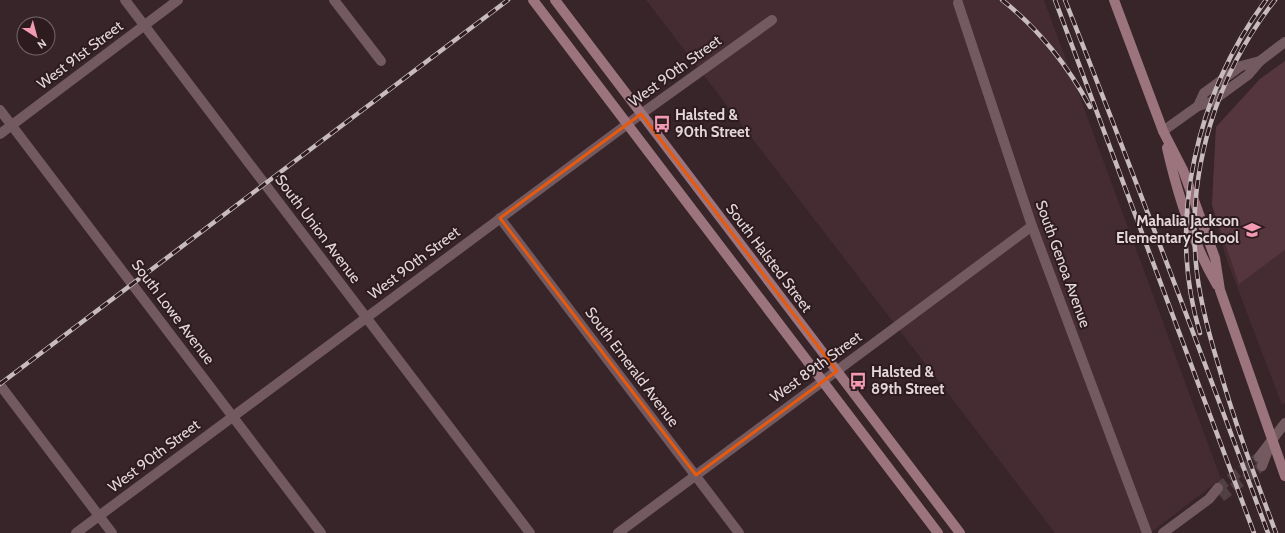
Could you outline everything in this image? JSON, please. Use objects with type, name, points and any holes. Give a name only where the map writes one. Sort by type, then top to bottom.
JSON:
[{"type":"main road","points":[[533,0],[938,533]]},
{"type":"main road","name":"South Halsted Street","points":[[555,0],[960,533]]},
{"type":"main road","points":[[1114,0],[1163,131],[1173,173],[1204,264],[1220,290],[1285,476]]},
{"type":"street","name":"South Union Avenue","points":[[125,0],[530,533]]},
{"type":"street","name":"West 91st Street","points":[[0,134],[178,0]]},
{"type":"street","points":[[334,0],[381,61]]},
{"type":"street","name":"South Genoa Avenue","points":[[958,3],[1032,226],[1147,533]]},
{"type":"street","name":"West 90th Street","points":[[76,533],[627,124],[772,20]]},
{"type":"street","points":[[1163,131],[1198,106],[1211,102],[1248,75],[1260,61],[1285,42]]},
{"type":"street","name":"South Lowe Avenue","points":[[0,110],[321,533]]},
{"type":"street","name":"South Emerald Avenue","points":[[500,218],[739,533]]},
{"type":"street","name":"West 89th Street","points":[[618,533],[1032,226]]},
{"type":"street","points":[[0,384],[112,533]]},
{"type":"street","points":[[1260,462],[1272,441],[1285,423]]},
{"type":"street","points":[[1163,533],[1209,499],[1220,493]]},
{"type":"highlighted area","points":[[641,114],[837,371],[696,475],[500,218]]},
{"type":"shaded area","points":[[646,0],[1044,0],[1221,479],[1150,533],[1055,533]]},
{"type":"shaded area","name":"Mahalia Jackson Elementary School","points":[[1285,61],[1285,403],[1282,405],[1225,255],[1212,205],[1216,127],[1260,79]]},
{"type":"shaded area","name":"Mahalia Jackson Elementary School","points":[[1285,61],[1285,250],[1239,284],[1212,205],[1216,127],[1260,79]]},
{"type":"tunnel","points":[[1218,488],[1259,457]]},
{"type":"tunnel","points":[[1221,497],[1262,466]]},
{"type":"railway","points":[[0,384],[508,0]]},
{"type":"railway","points":[[1002,0],[1028,23],[1052,49],[1082,92],[1090,107]]},
{"type":"railway","points":[[1055,0],[1254,533]]},
{"type":"railway","points":[[1065,0],[1168,266],[1268,533]]},
{"type":"railway","points":[[1200,333],[1190,290],[1186,247],[1188,203],[1194,159],[1206,117],[1222,76],[1242,36],[1266,0]]},
{"type":"railway","points":[[1275,0],[1237,59],[1222,91],[1210,124],[1196,193],[1194,228],[1197,277],[1207,327],[1238,428],[1276,533]]},
{"type":"place","name":"Halsted & 90th Street","points":[[662,124]]},
{"type":"place","name":"Mahalia Jackson Elementary School","points":[[1252,230]]},
{"type":"place","name":"Halsted & 89th Street","points":[[858,381]]}]
